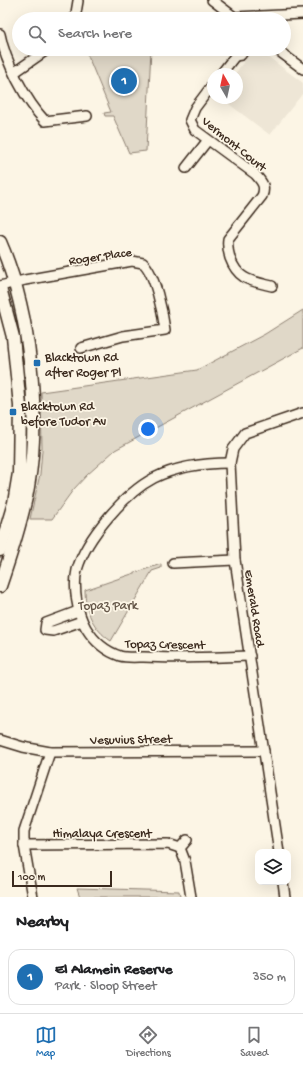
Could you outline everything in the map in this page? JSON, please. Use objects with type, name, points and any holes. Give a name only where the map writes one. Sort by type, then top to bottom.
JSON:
[{"type":"main road","points":[[0,242],[15,282],[24,324],[29,362],[32,418],[32,447],[28,487],[13,550],[0,586]]},
{"type":"main road","points":[[0,287],[13,337],[20,406],[19,473],[14,503],[0,550]]},
{"type":"street","points":[[212,0],[228,12]]},
{"type":"street","points":[[76,12],[78,1]]},
{"type":"street","points":[[291,15],[303,14]]},
{"type":"street","points":[[0,34],[2,46],[34,110],[45,121],[87,116]]},
{"type":"street","points":[[15,72],[38,56]]},
{"type":"street","points":[[225,68],[234,56]]},
{"type":"street","points":[[285,56],[303,69]]},
{"type":"street","name":"Vermont Court","points":[[207,92],[195,108],[190,120],[195,130],[255,174],[263,182],[264,190],[262,196],[232,234],[227,246],[236,272],[251,281],[272,286]]},
{"type":"street","points":[[186,168],[208,140]]},
{"type":"street","name":"Roger Place","points":[[0,287],[15,282],[132,261],[143,263],[147,266],[150,271],[164,318],[165,330],[123,336],[81,348]]},
{"type":"street","name":"Emerald Road","points":[[278,849],[235,560],[230,463],[233,449],[245,433],[303,413]]},
{"type":"street","name":"Topaz Crescent","points":[[230,463],[210,463],[177,468],[153,479],[127,499],[101,526],[87,547],[77,570],[78,611],[82,622],[95,642],[120,656],[156,658],[250,656]]},
{"type":"street","points":[[172,563],[235,560]]},
{"type":"street","points":[[78,611],[46,623],[45,630],[49,632],[54,631],[82,622]]},
{"type":"street","name":"Vesuvius Street","points":[[0,740],[36,750],[50,752],[264,751]]},
{"type":"street","points":[[32,897],[24,845],[26,824],[50,752]]},
{"type":"street","points":[[187,840],[180,848],[185,861],[190,897]]},
{"type":"street","name":"Himalaya Crescent","points":[[24,845],[168,844],[180,848]]},
{"type":"street","points":[[283,885],[285,897]]},
{"type":"shaded area","points":[[248,56],[267,56],[303,83],[303,93],[270,135],[229,104],[243,104],[243,68],[239,68]]},
{"type":"green space","points":[[88,56],[151,56],[146,151],[129,153],[113,116],[105,116],[104,113],[111,112]]},
{"type":"green space","points":[[303,310],[303,348],[115,450],[87,475],[73,490],[52,519],[30,519],[40,474],[42,450],[41,392],[197,370],[265,334]]},
{"type":"green space","name":"Topaz Park","points":[[161,564],[161,568],[152,571],[111,641],[99,631],[91,619],[85,598],[85,590]]},
{"type":"green space","points":[[77,888],[179,891],[180,897],[80,897]]},
{"type":"place","name":"El Alamein Reserve","points":[[124,81]]},
{"type":"place","name":"Blacktown Rd after Roger Pl","points":[[37,363]]},
{"type":"place","name":"Blacktown Rd before Tudor Av","points":[[13,412]]}]
